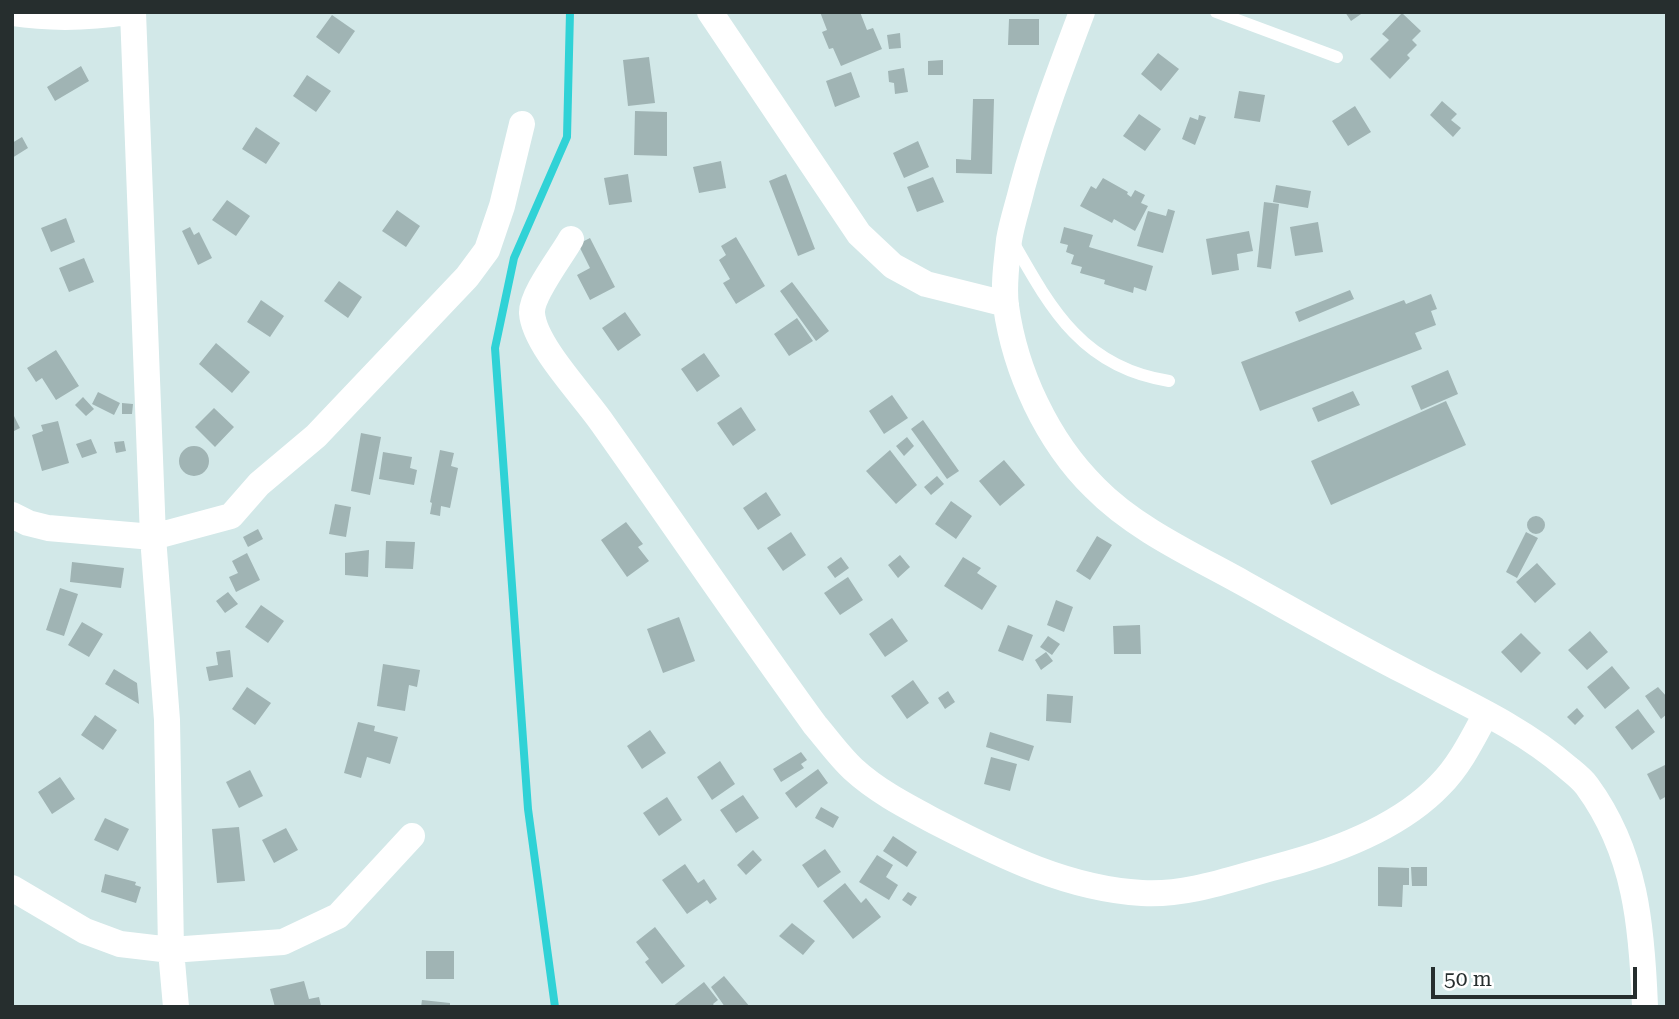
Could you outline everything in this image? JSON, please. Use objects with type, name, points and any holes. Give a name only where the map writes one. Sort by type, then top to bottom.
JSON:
[{"type":"street","points":[[20,13],[94,17],[131,12],[153,537],[167,720],[171,950],[176,1007]]},
{"type":"street","points":[[710,12],[859,234],[892,266],[926,284],[1006,304]]},
{"type":"street","points":[[1082,12],[1037,135],[1010,235],[1006,304],[1024,376],[1045,422],[1075,466],[1096,490],[1149,530],[1376,657],[1486,714],[1549,751],[1586,783],[1611,826],[1630,873],[1643,938],[1645,1007]]},
{"type":"street","points":[[12,515],[28,523],[48,527],[153,537],[230,516],[259,484],[316,436],[467,277],[487,250],[502,206],[522,124]]},
{"type":"street","points":[[571,239],[551,274],[537,291],[532,310],[535,328],[543,343],[815,725],[853,769],[897,801],[965,837],[1032,869],[1094,886],[1143,894],[1189,890],[1295,862],[1375,831],[1413,810],[1442,783],[1462,757],[1486,714]]},
{"type":"street","points":[[12,888],[85,931],[120,944],[171,950],[284,942],[310,932],[338,916],[412,836]]},
{"type":"lane","points":[[1216,12],[1337,57]]},
{"type":"lane","points":[[1010,235],[1039,288],[1071,330],[1097,354],[1119,368],[1146,378],[1169,381]]},
{"type":"building","points":[[820,12],[860,12],[867,30],[873,28],[882,49],[841,66],[833,48],[829,49],[822,32],[827,30]]},
{"type":"building","points":[[1345,12],[1364,12],[1351,21]]},
{"type":"building","points":[[1402,13],[1421,31],[1412,40],[1417,45],[1407,55],[1410,58],[1390,79],[1370,59],[1389,40],[1382,34]]},
{"type":"building","points":[[332,15],[355,31],[339,54],[316,37]]},
{"type":"building","points":[[1009,19],[1039,19],[1039,45],[1008,45]]},
{"type":"building","points":[[900,33],[901,48],[889,49],[887,35]]},
{"type":"building","points":[[1158,53],[1179,69],[1161,91],[1141,74]]},
{"type":"building","points":[[649,57],[655,103],[628,106],[623,60]]},
{"type":"building","points":[[943,60],[943,75],[928,75],[928,61]]},
{"type":"building","points":[[81,66],[89,81],[55,101],[47,87]]},
{"type":"building","points":[[904,68],[908,92],[895,94],[894,83],[889,82],[888,71]]},
{"type":"building","points":[[851,72],[860,97],[835,107],[826,81]]},
{"type":"building","points":[[307,75],[331,91],[316,112],[293,96]]},
{"type":"building","points":[[1239,91],[1265,95],[1260,122],[1234,118]]},
{"type":"building","points":[[973,99],[994,99],[992,174],[956,173],[956,159],[971,160]]},
{"type":"building","points":[[1442,101],[1457,114],[1451,120],[1461,128],[1453,137],[1430,115]]},
{"type":"building","points":[[1355,106],[1371,132],[1348,146],[1332,121]]},
{"type":"building","points":[[635,111],[667,112],[667,156],[634,155]]},
{"type":"building","points":[[1139,114],[1161,129],[1145,151],[1123,136]]},
{"type":"building","points":[[1199,115],[1206,117],[1195,145],[1182,139],[1190,117],[1198,120]]},
{"type":"building","points":[[256,127],[280,143],[266,164],[242,149]]},
{"type":"building","points":[[22,137],[28,148],[12,158],[12,143]]},
{"type":"building","points":[[918,141],[929,167],[904,178],[893,153]]},
{"type":"building","points":[[721,161],[726,188],[699,193],[693,167]]},
{"type":"building","points":[[628,174],[632,202],[609,205],[604,178]]},
{"type":"building","points":[[786,174],[815,249],[798,256],[769,181]]},
{"type":"building","points":[[933,177],[944,202],[917,212],[907,187]]},
{"type":"building","points":[[1103,178],[1128,192],[1131,197],[1135,190],[1145,195],[1141,203],[1148,206],[1135,231],[1114,219],[1112,223],[1080,206],[1091,186],[1096,189]]},
{"type":"building","points":[[1276,185],[1311,191],[1308,208],[1273,202]]},
{"type":"building","points":[[227,200],[250,216],[236,236],[212,220]]},
{"type":"building","points":[[1264,202],[1279,204],[1271,269],[1257,267]]},
{"type":"building","points":[[1168,209],[1175,211],[1163,253],[1137,246],[1148,211],[1166,216]]},
{"type":"building","points":[[397,210],[420,226],[406,247],[382,231]]},
{"type":"building","points":[[66,218],[75,242],[51,252],[41,228]]},
{"type":"building","points":[[1318,222],[1323,252],[1295,256],[1290,227]]},
{"type":"building","points":[[190,227],[194,235],[199,232],[212,258],[198,265],[182,231]]},
{"type":"building","points":[[1064,227],[1093,235],[1089,247],[1153,266],[1146,291],[1134,287],[1133,293],[1104,284],[1105,280],[1080,273],[1082,267],[1071,264],[1074,255],[1066,252],[1068,245],[1060,243]]},
{"type":"building","points":[[1249,231],[1253,251],[1237,254],[1239,270],[1212,275],[1206,239]]},
{"type":"building","points":[[736,237],[765,286],[736,304],[723,283],[730,279],[719,260],[726,255],[721,246]]},
{"type":"building","points":[[590,238],[615,287],[590,300],[577,275],[590,268],[578,244]]},
{"type":"building","points":[[84,258],[94,282],[69,292],[59,268]]},
{"type":"building","points":[[339,281],[362,297],[348,318],[324,301]]},
{"type":"building","points":[[792,282],[829,331],[816,341],[780,291]]},
{"type":"building","points":[[1350,290],[1354,299],[1299,322],[1295,312]]},
{"type":"building","points":[[1431,294],[1437,309],[1431,311],[1436,325],[1415,333],[1422,349],[1260,411],[1241,362],[1404,300],[1406,304]]},
{"type":"building","points":[[261,300],[284,316],[270,337],[247,322]]},
{"type":"building","points":[[625,312],[641,335],[618,351],[602,328]]},
{"type":"building","points":[[797,318],[813,341],[789,356],[774,334]]},
{"type":"building","points":[[216,343],[250,372],[232,393],[199,364]]},
{"type":"building","points":[[56,350],[79,386],[56,400],[42,378],[36,382],[27,368]]},
{"type":"building","points":[[704,353],[720,376],[697,392],[681,369]]},
{"type":"building","points":[[1448,370],[1458,394],[1421,410],[1411,386]]},
{"type":"building","points":[[1353,391],[1360,405],[1318,422],[1312,408]]},
{"type":"building","points":[[98,392],[120,403],[114,415],[92,404]]},
{"type":"building","points":[[892,395],[908,418],[884,434],[869,411]]},
{"type":"building","points":[[83,397],[94,409],[86,416],[75,405]]},
{"type":"building","points":[[1446,401],[1466,445],[1331,505],[1311,461]]},
{"type":"building","points":[[122,403],[133,404],[132,414],[122,414]]},
{"type":"building","points":[[741,407],[756,430],[733,446],[717,423]]},
{"type":"building","points":[[214,408],[234,427],[215,447],[195,427]]},
{"type":"building","points":[[12,412],[20,428],[12,432]]},
{"type":"building","points":[[923,420],[959,471],[947,479],[911,429]]},
{"type":"building","points":[[58,421],[69,463],[42,471],[32,435],[43,431],[41,425]]},
{"type":"building","points":[[361,433],[381,437],[370,495],[351,491]]},
{"type":"building","points":[[907,437],[914,446],[904,456],[896,446]]},
{"type":"building","points":[[91,439],[97,453],[82,458],[76,444]]},
{"type":"building","points":[[124,441],[126,451],[116,453],[114,442]]},
{"type":"building","points":[[194,446],[205,450],[209,461],[205,472],[194,476],[183,472],[179,461],[183,450]]},
{"type":"building","points":[[440,450],[454,453],[451,466],[458,468],[450,508],[441,506],[440,516],[430,514],[430,502]]},
{"type":"building","points":[[890,450],[917,485],[896,504],[866,471]]},
{"type":"building","points":[[383,452],[412,457],[410,468],[417,470],[414,485],[379,479]]},
{"type":"building","points":[[1004,460],[1025,485],[1000,506],[979,481]]},
{"type":"building","points":[[937,476],[944,484],[931,495],[924,487]]},
{"type":"building","points":[[766,492],[781,515],[758,530],[743,508]]},
{"type":"building","points":[[951,501],[972,516],[956,539],[935,524]]},
{"type":"building","points":[[335,504],[351,507],[346,537],[329,534]]},
{"type":"building","points":[[1536,516],[1542,519],[1545,525],[1542,531],[1536,534],[1530,531],[1527,525],[1530,519]]},
{"type":"building","points":[[626,522],[643,544],[638,547],[649,561],[627,577],[601,540]]},
{"type":"building","points":[[258,529],[263,539],[248,547],[243,537]]},
{"type":"building","points":[[791,532],[806,555],[783,571],[767,548]]},
{"type":"building","points":[[1526,532],[1538,538],[1517,578],[1506,572]]},
{"type":"building","points":[[1097,536],[1112,545],[1090,580],[1076,571]]},
{"type":"building","points":[[386,541],[415,542],[413,569],[385,568]]},
{"type":"building","points":[[369,550],[368,577],[345,575],[345,553]]},
{"type":"building","points":[[247,553],[260,580],[236,592],[229,577],[238,573],[232,561]]},
{"type":"building","points":[[900,555],[910,567],[898,578],[888,565]]},
{"type":"building","points":[[841,557],[849,568],[835,578],[827,567]]},
{"type":"building","points":[[963,557],[981,568],[977,573],[997,586],[982,610],[944,586]]},
{"type":"building","points":[[72,562],[124,568],[121,588],[70,582]]},
{"type":"building","points":[[1537,563],[1556,584],[1535,603],[1516,582]]},
{"type":"building","points":[[848,577],[863,600],[840,615],[824,593]]},
{"type":"building","points":[[60,588],[78,594],[64,636],[46,630]]},
{"type":"building","points":[[228,592],[238,604],[225,613],[216,601]]},
{"type":"building","points":[[1056,600],[1073,607],[1064,632],[1047,625]]},
{"type":"building","points":[[261,605],[284,621],[268,643],[245,627]]},
{"type":"building","points":[[679,617],[695,661],[663,673],[647,629]]},
{"type":"building","points":[[892,618],[908,641],[885,657],[869,634]]},
{"type":"building","points":[[82,622],[103,634],[89,657],[68,645]]},
{"type":"building","points":[[1008,625],[1033,635],[1023,661],[998,651]]},
{"type":"building","points":[[1140,625],[1141,654],[1114,654],[1113,626]]},
{"type":"building","points":[[1590,631],[1608,652],[1587,670],[1568,650]]},
{"type":"building","points":[[1521,633],[1541,653],[1521,673],[1501,652]]},
{"type":"building","points":[[1048,636],[1060,644],[1052,655],[1040,647]]},
{"type":"building","points":[[230,650],[233,677],[209,681],[206,667],[218,665],[216,652]]},
{"type":"building","points":[[1046,652],[1053,661],[1041,670],[1035,660]]},
{"type":"building","points":[[383,664],[420,670],[417,687],[409,685],[405,711],[377,706]]},
{"type":"building","points":[[1612,666],[1630,688],[1605,709],[1587,687]]},
{"type":"building","points":[[114,669],[137,683],[139,704],[105,684]]},
{"type":"building","points":[[913,680],[929,703],[907,719],[891,696]]},
{"type":"building","points":[[247,687],[271,703],[255,725],[232,709]]},
{"type":"building","points":[[1658,687],[1667,697],[1667,714],[1661,719],[1645,696]]},
{"type":"building","points":[[948,691],[955,702],[945,709],[938,698]]},
{"type":"building","points":[[1047,694],[1073,696],[1071,723],[1046,721]]},
{"type":"building","points":[[1577,708],[1584,716],[1575,725],[1567,717]]},
{"type":"building","points":[[1638,709],[1655,732],[1632,750],[1615,727]]},
{"type":"building","points":[[95,715],[117,730],[103,750],[81,735]]},
{"type":"building","points":[[358,722],[375,726],[374,731],[398,737],[390,764],[367,757],[361,778],[344,773]]},
{"type":"building","points":[[650,730],[666,753],[642,769],[627,746]]},
{"type":"building","points":[[990,732],[1034,746],[1029,761],[986,747]]},
{"type":"building","points":[[801,752],[807,760],[801,764],[804,768],[781,782],[773,769]]},
{"type":"building","points":[[991,757],[1017,764],[1010,791],[984,784]]},
{"type":"building","points":[[720,761],[735,784],[712,800],[697,777]]},
{"type":"building","points":[[1667,764],[1667,796],[1660,800],[1647,774]]},
{"type":"building","points":[[818,769],[828,783],[796,808],[785,793]]},
{"type":"building","points":[[250,770],[263,796],[239,808],[226,782]]},
{"type":"building","points":[[60,777],[75,799],[52,814],[38,792]]},
{"type":"building","points":[[743,795],[759,818],[736,833],[720,810]]},
{"type":"building","points":[[667,797],[682,820],[659,836],[643,813]]},
{"type":"building","points":[[821,807],[839,817],[833,828],[815,818]]},
{"type":"building","points":[[105,818],[129,829],[118,851],[94,840]]},
{"type":"building","points":[[239,827],[245,881],[217,883],[212,829]]},
{"type":"building","points":[[286,828],[298,850],[274,863],[262,840]]},
{"type":"building","points":[[893,836],[917,852],[907,867],[883,851]]},
{"type":"building","points":[[825,849],[841,872],[818,888],[802,865]]},
{"type":"building","points":[[753,850],[762,860],[746,875],[737,865]]},
{"type":"building","points":[[877,855],[893,865],[886,877],[898,885],[889,900],[859,882]]},
{"type":"building","points":[[685,864],[698,883],[704,879],[717,899],[710,904],[707,900],[687,914],[662,880]]},
{"type":"building","points":[[1378,867],[1409,868],[1409,885],[1403,885],[1402,907],[1378,906]]},
{"type":"building","points":[[1411,867],[1427,867],[1427,886],[1412,886]]},
{"type":"building","points":[[105,874],[136,882],[135,885],[141,887],[136,903],[101,892]]},
{"type":"building","points":[[845,883],[861,903],[866,898],[881,917],[853,939],[823,901]]},
{"type":"building","points":[[908,892],[917,897],[911,906],[902,900]]},
{"type":"building","points":[[792,923],[815,941],[803,955],[779,936]]},
{"type":"building","points":[[655,927],[685,966],[662,984],[645,962],[649,959],[636,942]]},
{"type":"building","points":[[426,951],[454,951],[454,979],[426,979]]},
{"type":"building","points":[[724,976],[750,1007],[725,1007],[711,987]]},
{"type":"building","points":[[304,981],[309,999],[319,997],[321,1006],[275,1007],[270,989]]},
{"type":"building","points":[[704,982],[718,1000],[713,1004],[715,1007],[672,1007]]},
{"type":"building","points":[[422,1000],[450,1003],[450,1007],[421,1007]]},
{"type":"waterway","points":[[555,1007],[528,809],[495,348],[514,258],[567,137],[570,12]]}]
